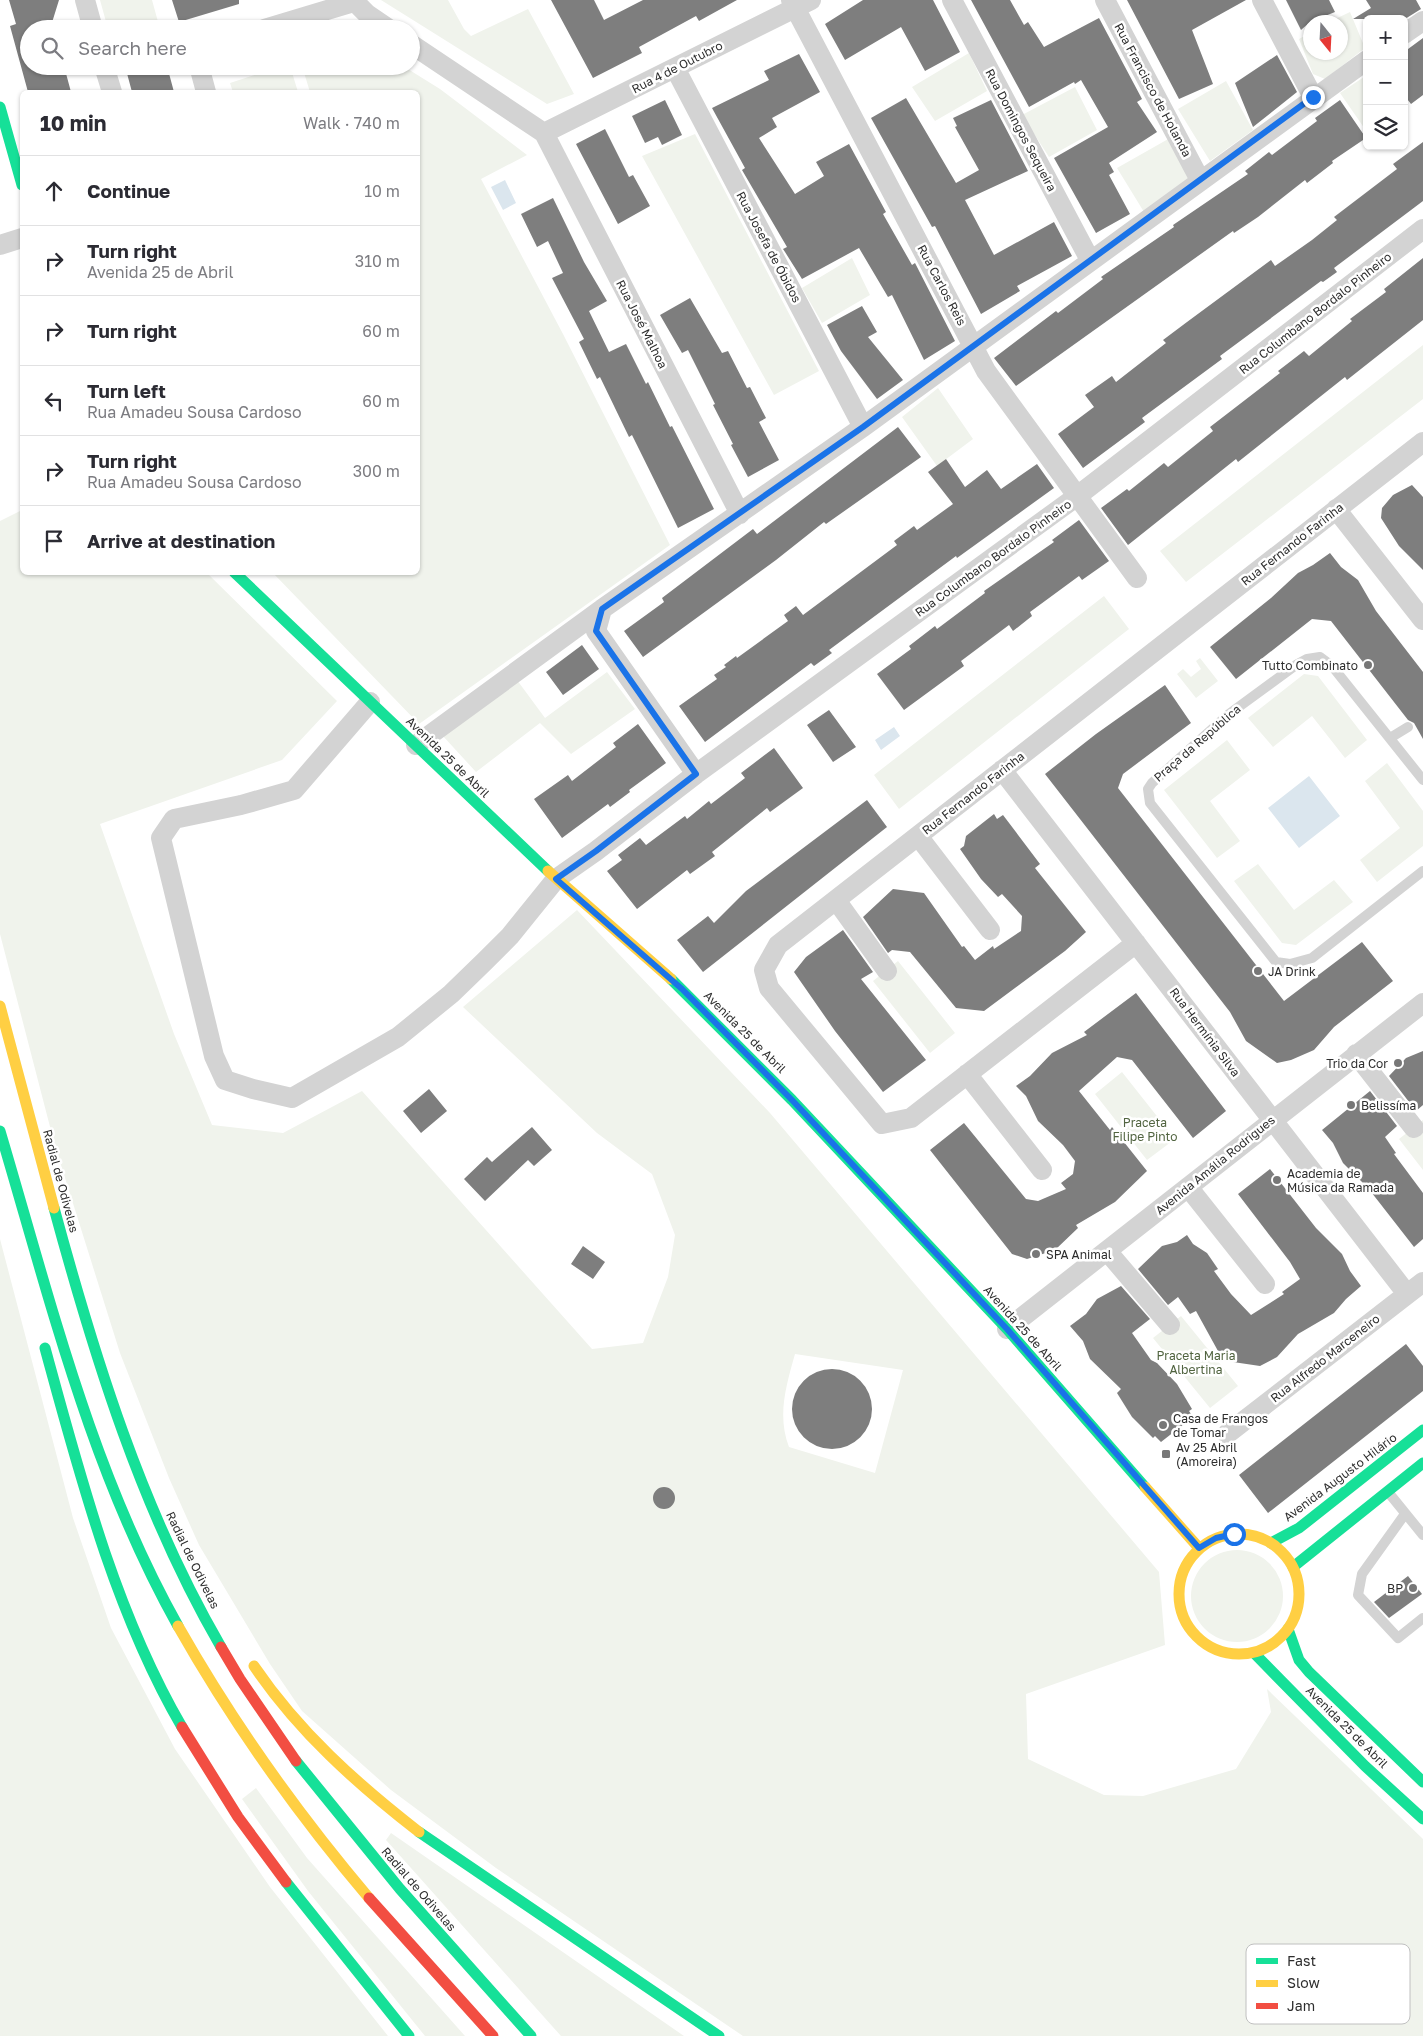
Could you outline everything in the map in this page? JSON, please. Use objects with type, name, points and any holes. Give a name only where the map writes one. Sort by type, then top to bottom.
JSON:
[{"type":"main road","points":[[0,107],[20,178]]},
{"type":"main road","name":"Avenida 25 de Abril","points":[[237,575],[556,879],[682,989],[792,1100],[1007,1329],[1199,1548]]},
{"type":"main road","name":"Radial de Odivelas","points":[[0,1006],[57,1223],[86,1323],[118,1421],[160,1525],[208,1623],[260,1707],[330,1804],[387,1874],[531,2036]]},
{"type":"main road","points":[[0,1131],[88,1424],[110,1482],[168,1609],[226,1708],[308,1824],[377,1906],[493,2036]]},
{"type":"main road","points":[[57,1223],[98,1340],[145,1457]]},
{"type":"main road","points":[[41,1332],[83,1488],[124,1601],[156,1675],[201,1757],[257,1842],[409,2036]]},
{"type":"main road","name":"Avenida Augusto Hilário","points":[[1271,1543],[1298,1528],[1423,1430]]},
{"type":"main road","points":[[1293,1567],[1423,1464]]},
{"type":"main road","points":[[1234,1534],[1254,1536],[1271,1543],[1284,1554],[1293,1567],[1298,1583],[1299,1599],[1296,1615],[1288,1630],[1273,1644],[1254,1653],[1234,1655],[1214,1650],[1197,1639],[1185,1623],[1178,1603],[1179,1583],[1186,1564],[1199,1548],[1216,1538],[1234,1534]]},
{"type":"main road","name":"Avenida 25 de Abril","points":[[1288,1630],[1299,1660],[1309,1672],[1423,1782]]},
{"type":"main road","name":"Avenida 25 de Abril","points":[[1254,1653],[1365,1766],[1423,1819]]},
{"type":"main road","points":[[246,1654],[261,1677],[306,1733],[359,1784],[395,1814],[425,1837],[719,2036]]},
{"type":"street","points":[[85,0],[91,20]]},
{"type":"street","name":"Rua Domingos Sequeira","points":[[952,0],[1090,260]]},
{"type":"street","name":"Rua Francisco de Holanda","points":[[1105,0],[1200,180]]},
{"type":"street","points":[[1262,0],[1313,97]]},
{"type":"street","points":[[293,20],[353,1],[377,20]]},
{"type":"street","name":"Rua 4 de Outubro","points":[[544,133],[799,3]]},
{"type":"street","name":"Rua Carlos Reis","points":[[799,3],[986,371],[1076,497],[1137,578]]},
{"type":"street","points":[[1408,31],[1423,21]]},
{"type":"street","points":[[420,50],[544,133]]},
{"type":"street","points":[[416,745],[602,609],[863,427],[1313,97],[1363,63]]},
{"type":"street","name":"Rua Josefa de Óbidos","points":[[674,68],[863,427]]},
{"type":"street","points":[[107,75],[111,90]]},
{"type":"street","points":[[201,75],[205,90]]},
{"type":"street","name":"Rua José Malhoa","points":[[544,133],[740,514]]},
{"type":"street","name":"Rua Columbano Bordalo Pinheiro","points":[[370,702],[294,790],[241,805],[174,819],[161,838],[214,1056],[226,1080],[253,1089],[292,1098],[398,1037],[451,994],[510,936],[556,879],[596,851],[696,774],[1076,497],[1423,229]]},
{"type":"street","points":[[0,245],[20,239]]},
{"type":"street","name":"Rua Fernando Farinha","points":[[1136,942],[911,1118],[882,1124],[769,988],[764,970],[778,945],[1422,444]]},
{"type":"street","points":[[1336,510],[1423,620]]},
{"type":"street","points":[[602,609],[596,631],[696,774]]},
{"type":"street","name":"Rua Hermínia Silva","points":[[1002,770],[1272,1120],[1415,1288]]},
{"type":"street","points":[[918,836],[990,930]]},
{"type":"street","points":[[836,900],[887,971]]},
{"type":"street","name":"Avenida Amália Rodrigues","points":[[1007,1329],[1423,1003]]},
{"type":"street","points":[[1356,1054],[1414,1128]]},
{"type":"street","points":[[967,1074],[1042,1170]]},
{"type":"street","points":[[1188,1187],[1266,1284]]},
{"type":"street","points":[[1107,1251],[1170,1325]]},
{"type":"street","name":"Rua Alfredo Marceneiro","points":[[1227,1434],[1415,1288]]},
{"type":"lane","name":"Praça da República","points":[[1423,780],[1332,666],[1320,657],[1307,659],[1229,714],[1152,783],[1148,789],[1150,803],[1276,962],[1290,964],[1312,958],[1423,871]]},
{"type":"lane","points":[[1390,738],[1408,727]]},
{"type":"lane","points":[[1387,1492],[1423,1535]]},
{"type":"lane","points":[[1405,1514],[1362,1574],[1358,1594],[1398,1638],[1423,1618]]},
{"type":"green space","points":[[100,0],[152,0],[158,20],[106,20]]},
{"type":"green space","points":[[381,0],[448,0],[464,29],[471,36],[528,9],[574,94],[547,104],[420,24],[420,20],[413,20]]},
{"type":"green space","points":[[1350,12],[1363,43],[1363,50],[1325,79],[1313,74],[1307,60],[1348,60],[1348,15],[1344,15]]},
{"type":"green space","points":[[1303,37],[1303,49],[1299,39]]},
{"type":"green space","points":[[969,53],[987,91],[935,121],[912,87]]},
{"type":"green space","points":[[254,75],[293,75],[297,90],[232,90],[230,83]]},
{"type":"green space","points":[[305,75],[417,75],[440,89],[527,155],[481,179],[563,334],[670,545],[419,724],[275,575],[420,575],[420,90],[309,90]]},
{"type":"green space","points":[[1363,78],[1363,126],[1340,93]]},
{"type":"green space","points":[[1226,81],[1253,130],[1210,161],[1178,109]]},
{"type":"green space","points":[[1075,87],[1097,130],[1049,157],[1022,115]]},
{"type":"green space","points":[[695,134],[819,371],[774,395],[642,156]]},
{"type":"green space","points":[[1170,138],[1190,181],[1144,212],[1117,168]]},
{"type":"green space","points":[[852,258],[870,295],[822,323],[802,288]]},
{"type":"green space","points":[[1423,345],[1423,399],[1186,582],[1160,551]]},
{"type":"green space","points":[[938,388],[973,439],[937,466],[902,417]]},
{"type":"green space","points":[[20,511],[20,575],[209,575],[337,701],[282,760],[100,824],[174,1034],[212,1125],[283,1133],[362,1091],[592,1349],[643,1343],[668,1277],[675,1235],[652,1174],[597,1133],[463,1007],[577,910],[770,1113],[1159,1572],[1165,1645],[1026,1694],[1028,1759],[1104,1795],[1143,1796],[1236,1769],[1271,1712],[1267,1689],[1423,1839],[1423,2036],[743,2036],[496,1868],[391,1790],[302,1711],[270,1664],[199,1545],[169,1478],[120,1353],[55,1146],[0,934],[0,521]],"holes":[[[795,1354],[903,1370],[875,1473],[789,1447],[785,1435],[783,1412],[786,1389]]]},
{"type":"green space","points":[[1104,596],[1129,629],[899,809],[874,775]]},
{"type":"green space","points":[[1200,658],[1218,681],[1196,698],[1177,674],[1183,669],[1191,677],[1201,669],[1196,661]]},
{"type":"green space","points":[[607,672],[635,709],[571,754],[540,723],[476,772],[442,735],[517,680],[545,718]]},
{"type":"green space","points":[[1304,674],[1318,676],[1367,740],[1345,758],[1312,716],[1273,747],[1248,718]]},
{"type":"green space","points":[[1227,740],[1250,770],[1210,801],[1240,841],[1217,858],[1164,790]]},
{"type":"green space","points":[[1387,763],[1423,811],[1423,846],[1377,882],[1360,860],[1400,828],[1365,781]]},
{"type":"green space","points":[[1258,864],[1294,910],[1334,880],[1353,902],[1296,945],[1282,943],[1234,881]]},
{"type":"green space","points":[[898,961],[955,1033],[930,1053],[873,981]]},
{"type":"green space","name":"Praceta Filipe Pinto","points":[[1122,1072],[1175,1139],[1147,1160],[1095,1094]]},
{"type":"green space","points":[[1423,1120],[1423,1170],[1399,1139]]},
{"type":"green space","points":[[0,1239],[73,1518],[111,1628],[175,1749],[270,1887],[388,2036],[0,2036]]},
{"type":"green space","name":"Praceta Maria Albertina","points":[[1181,1316],[1238,1386],[1210,1408],[1153,1338]]},
{"type":"green space","points":[[1237,1550],[1254,1554],[1269,1564],[1279,1579],[1283,1596],[1279,1613],[1269,1628],[1254,1638],[1237,1642],[1220,1638],[1205,1628],[1195,1613],[1191,1596],[1195,1579],[1205,1564],[1220,1554]]},
{"type":"green space","points":[[256,1788],[307,1858],[465,2036],[425,2036],[308,1891],[242,1799]]},
{"type":"green space","points":[[391,1833],[684,2036],[561,2036],[386,1840]]},
{"type":"shaded area","points":[[505,180],[516,203],[503,210],[491,187]]},
{"type":"shaded area","points":[[894,727],[900,736],[881,750],[875,740]]},
{"type":"shaded area","points":[[1309,776],[1340,816],[1299,848],[1268,808]]},
{"type":"building","points":[[9,0],[59,0],[53,20],[20,20],[20,63],[10,26],[16,24]]},
{"type":"building","points":[[172,0],[239,0],[239,4],[186,20],[178,20]]},
{"type":"building","points":[[551,0],[594,0],[604,20],[643,0],[737,0],[699,21],[696,16],[639,47],[642,53],[593,78]]},
{"type":"building","points":[[863,0],[933,0],[960,52],[925,71],[901,27],[845,60],[825,24]]},
{"type":"building","points":[[971,0],[1010,0],[1024,25],[1028,22],[1044,47],[1099,18],[1142,99],[1137,102],[1157,132],[1109,163],[1114,172],[1109,175],[1130,214],[1096,233],[1054,158],[1108,127],[1081,80],[1029,107]]},
{"type":"building","points":[[1127,0],[1246,0],[1192,30],[1213,84],[1179,99]]},
{"type":"building","points":[[1286,0],[1329,0],[1335,12],[1328,15],[1303,15],[1303,28],[1301,30]]},
{"type":"building","points":[[1366,0],[1416,0],[1421,9],[1408,17],[1408,15],[1363,15],[1363,19],[1353,19],[1371,8]]},
{"type":"building","points":[[1423,38],[1423,95],[1411,104],[1408,100],[1408,49]]},
{"type":"building","points":[[799,54],[820,92],[772,118],[777,127],[759,138],[795,194],[824,176],[816,162],[849,144],[886,212],[883,214],[912,265],[915,263],[955,341],[924,360],[892,295],[888,297],[859,248],[802,279],[783,249],[787,247],[742,170],[745,168],[712,108],[769,80],[764,71]]},
{"type":"building","points":[[1277,55],[1297,92],[1253,127],[1235,83]]},
{"type":"building","points":[[23,75],[66,75],[70,90],[27,90]]},
{"type":"building","points":[[127,75],[169,75],[173,90],[131,90]]},
{"type":"building","points":[[906,98],[956,183],[979,170],[955,127],[957,126],[953,118],[991,100],[1028,171],[965,200],[994,255],[1054,222],[1072,256],[1017,286],[1020,291],[981,314],[935,226],[932,227],[871,118]]},
{"type":"building","points":[[665,100],[682,135],[662,145],[658,137],[645,143],[632,116]]},
{"type":"building","points":[[1340,100],[1363,134],[1363,140],[1332,161],[1333,163],[1307,183],[1305,180],[1258,217],[1234,233],[1233,231],[1016,386],[994,358],[1056,311],[1058,313],[1103,279],[1101,277],[1248,174],[1245,171],[1269,152],[1272,155],[1317,121],[1315,118]]},
{"type":"building","points":[[605,129],[629,177],[633,175],[650,206],[618,224],[576,144]]},
{"type":"building","points":[[1423,142],[1423,201],[1334,268],[1337,272],[1323,282],[1321,281],[1220,356],[1222,359],[1142,418],[1145,422],[1083,468],[1058,434],[1094,407],[1085,395],[1112,376],[1116,382],[1166,343],[1163,340],[1271,260],[1275,266],[1312,240],[1337,220],[1334,217],[1397,169],[1393,164]]},
{"type":"building","points":[[553,198],[584,262],[607,301],[589,311],[609,352],[626,344],[646,384],[648,382],[670,427],[672,426],[714,509],[678,528],[632,435],[629,437],[600,377],[597,379],[579,342],[584,339],[552,278],[563,273],[548,241],[537,247],[521,214]]},
{"type":"building","points":[[1423,258],[1423,320],[1347,380],[1345,377],[1238,462],[1236,459],[1128,545],[1101,508],[1127,489],[1129,491],[1164,463],[1168,467],[1213,431],[1210,427],[1280,373],[1278,371],[1304,351],[1309,356],[1352,321],[1350,319],[1386,292],[1384,289]]},
{"type":"building","points":[[690,298],[722,353],[728,351],[747,388],[750,387],[766,418],[759,422],[779,460],[748,477],[731,445],[733,444],[713,405],[715,404],[688,350],[682,353],[660,315]]},
{"type":"building","points":[[862,306],[877,332],[868,337],[903,380],[877,399],[841,351],[827,325]]},
{"type":"building","points":[[898,427],[921,457],[826,524],[824,522],[776,560],[643,657],[624,631],[664,602],[662,598],[753,529],[757,534]]},
{"type":"building","points":[[946,459],[965,487],[987,470],[1001,489],[1037,464],[1054,488],[957,558],[956,556],[829,650],[832,653],[814,666],[811,663],[705,742],[679,706],[717,679],[714,675],[726,667],[724,665],[736,656],[737,658],[788,621],[784,615],[796,606],[803,615],[897,545],[894,541],[914,526],[917,530],[953,504],[928,472]]},
{"type":"building","points":[[1412,485],[1423,497],[1423,570],[1399,546],[1381,518],[1382,508],[1393,495]]},
{"type":"building","points":[[1079,520],[1109,561],[1082,580],[1079,576],[1030,612],[1032,616],[1013,631],[1009,625],[961,661],[964,666],[904,710],[877,674],[911,649],[909,646],[935,626],[937,629],[985,593],[984,591],[1054,542],[1052,540]]},
{"type":"building","points":[[1330,553],[1341,567],[1358,580],[1376,611],[1423,672],[1423,739],[1414,723],[1408,720],[1331,621],[1312,619],[1236,679],[1210,647],[1271,598],[1298,573]]},
{"type":"building","points":[[582,645],[599,669],[563,695],[546,672]]},
{"type":"building","points":[[1165,685],[1191,723],[1123,774],[1118,788],[1284,1001],[1362,942],[1393,981],[1334,1027],[1314,1050],[1291,1060],[1277,1063],[1246,1041],[1230,1012],[1045,774],[1096,734]]},
{"type":"building","points":[[829,710],[856,747],[833,762],[807,725]]},
{"type":"building","points":[[638,724],[666,763],[629,790],[630,792],[610,807],[608,804],[562,838],[534,799],[568,775],[572,781],[616,747],[613,743]]},
{"type":"building","points":[[774,748],[803,788],[770,812],[767,808],[712,852],[715,856],[690,874],[687,870],[637,909],[607,871],[622,860],[618,855],[640,838],[646,845],[685,816],[687,819],[709,801],[711,804],[745,778],[741,773]]},
{"type":"building","points":[[867,800],[887,827],[703,972],[677,940],[708,916],[714,923],[746,891]]},
{"type":"building","points":[[994,814],[997,819],[1003,815],[1040,864],[1035,868],[1086,932],[1065,951],[984,1011],[956,1008],[910,952],[892,950],[888,953],[863,917],[893,889],[924,893],[962,947],[964,946],[975,960],[993,946],[994,949],[1021,931],[1022,916],[1002,894],[998,897],[981,879],[960,849],[964,846],[966,836]]},
{"type":"building","points":[[843,930],[873,972],[861,979],[926,1060],[883,1092],[835,1031],[794,972],[806,957]]},
{"type":"building","points":[[1136,993],[1226,1111],[1193,1138],[1132,1060],[1117,1057],[1079,1091],[1110,1130],[1112,1127],[1147,1171],[1115,1202],[1076,1225],[1078,1228],[1055,1250],[1027,1259],[1012,1254],[930,1150],[964,1123],[1026,1199],[1038,1201],[1066,1189],[1061,1183],[1073,1174],[1075,1161],[1063,1145],[1038,1121],[1026,1096],[1016,1086],[1030,1076],[1052,1053],[1087,1035],[1084,1032]]},
{"type":"building","points":[[1423,1051],[1423,1105],[1416,1111],[1389,1076],[1406,1058]]},
{"type":"building","points":[[429,1089],[447,1111],[421,1133],[403,1111]]},
{"type":"building","points":[[1370,1091],[1397,1126],[1385,1137],[1396,1153],[1394,1154],[1423,1193],[1423,1239],[1414,1247],[1368,1188],[1343,1163],[1333,1143],[1322,1130]]},
{"type":"building","points":[[532,1127],[552,1150],[534,1166],[528,1160],[485,1201],[464,1179],[487,1157],[492,1162]]},
{"type":"building","points":[[1270,1169],[1316,1228],[1342,1254],[1350,1271],[1361,1286],[1334,1313],[1298,1334],[1277,1357],[1260,1366],[1233,1362],[1218,1351],[1196,1311],[1190,1314],[1178,1297],[1168,1305],[1138,1269],[1162,1246],[1177,1242],[1187,1235],[1193,1244],[1207,1253],[1218,1269],[1214,1271],[1231,1294],[1251,1315],[1284,1294],[1282,1292],[1300,1279],[1290,1262],[1238,1194]]},
{"type":"building","points":[[583,1246],[605,1262],[593,1279],[571,1264]]},
{"type":"building","points":[[1121,1286],[1150,1319],[1132,1333],[1151,1360],[1157,1363],[1177,1384],[1192,1409],[1189,1411],[1193,1417],[1161,1442],[1155,1436],[1153,1438],[1132,1417],[1117,1393],[1121,1389],[1090,1359],[1083,1341],[1070,1326],[1086,1314],[1097,1299]]},
{"type":"building","points":[[1406,1344],[1423,1366],[1423,1391],[1268,1513],[1239,1475]]},
{"type":"building","points":[[832,1369],[847,1372],[860,1381],[869,1394],[872,1409],[869,1424],[860,1437],[847,1446],[832,1449],[817,1446],[804,1437],[795,1424],[792,1409],[795,1394],[804,1381],[817,1372]]},
{"type":"building","points":[[664,1487],[672,1490],[675,1498],[672,1506],[664,1509],[656,1506],[653,1498],[656,1490]]},
{"type":"building","points":[[1408,1576],[1422,1594],[1389,1618],[1374,1602]]},
{"type":"traffic: fast","points":[[0,107],[20,178]]},
{"type":"traffic: fast","points":[[237,575],[548,871]]},
{"type":"traffic: fast","points":[[671,979],[792,1100],[1007,1329],[1145,1487]]},
{"type":"traffic: fast","points":[[0,1131],[55,1321],[97,1446],[147,1567],[178,1626]]},
{"type":"traffic: fast","points":[[54,1208],[86,1321],[123,1433],[167,1542],[221,1647]]},
{"type":"traffic: fast","points":[[45,1348],[86,1494],[118,1590],[158,1683],[182,1727]]},
{"type":"traffic: fast","points":[[1271,1543],[1299,1528],[1423,1430]]},
{"type":"traffic: fast","points":[[1293,1567],[1423,1463]]},
{"type":"traffic: fast","points":[[1288,1629],[1299,1660],[1309,1672],[1423,1782]]},
{"type":"traffic: fast","points":[[1254,1653],[1365,1766],[1423,1819]]},
{"type":"traffic: fast","points":[[296,1761],[400,1889],[531,2036]]},
{"type":"traffic: fast","points":[[419,1832],[719,2036]]},
{"type":"traffic: fast","points":[[286,1882],[409,2036]]},
{"type":"traffic: slow","points":[[548,871],[671,979]]},
{"type":"traffic: slow","points":[[0,1006],[54,1208]]},
{"type":"traffic: slow","points":[[1145,1487],[1199,1548]]},
{"type":"traffic: slow","points":[[1239,1534],[1262,1538],[1282,1551],[1295,1571],[1299,1594],[1295,1617],[1282,1637],[1262,1650],[1239,1654],[1216,1650],[1196,1637],[1183,1617],[1179,1594],[1183,1571],[1196,1551],[1216,1538],[1239,1534]]},
{"type":"traffic: slow","points":[[178,1626],[221,1697],[267,1766],[291,1800],[369,1898]]},
{"type":"traffic: slow","points":[[254,1666],[271,1690],[309,1735],[373,1795],[419,1832]]},
{"type":"traffic: jam","points":[[221,1647],[240,1679],[296,1761]]},
{"type":"traffic: jam","points":[[182,1727],[238,1817],[286,1882]]},
{"type":"traffic: jam","points":[[369,1898],[493,2036]]},
{"type":"place","name":"Tutto Combinato","points":[[1368,665]]},
{"type":"place","name":"JA Drink","points":[[1258,971]]},
{"type":"place","name":"Trio da Cor","points":[[1398,1063]]},
{"type":"place","name":"Belissíma","points":[[1351,1105]]},
{"type":"place","name":"Academia de Música da Ramada","points":[[1277,1180]]},
{"type":"place","name":"SPA Animal","points":[[1036,1254]]},
{"type":"place","name":"Casa de Frangos de Tomar","points":[[1163,1425]]},
{"type":"place","name":"Av 25 Abril (Amoreira)","points":[[1166,1454]]},
{"type":"place","name":"BP","points":[[1413,1588]]},
{"type":"route","points":[[1234,1534],[1216,1538],[1199,1548],[1007,1329],[792,1100],[682,989],[556,879],[596,851],[696,774],[596,631],[602,609],[863,427],[1313,97]]}]
